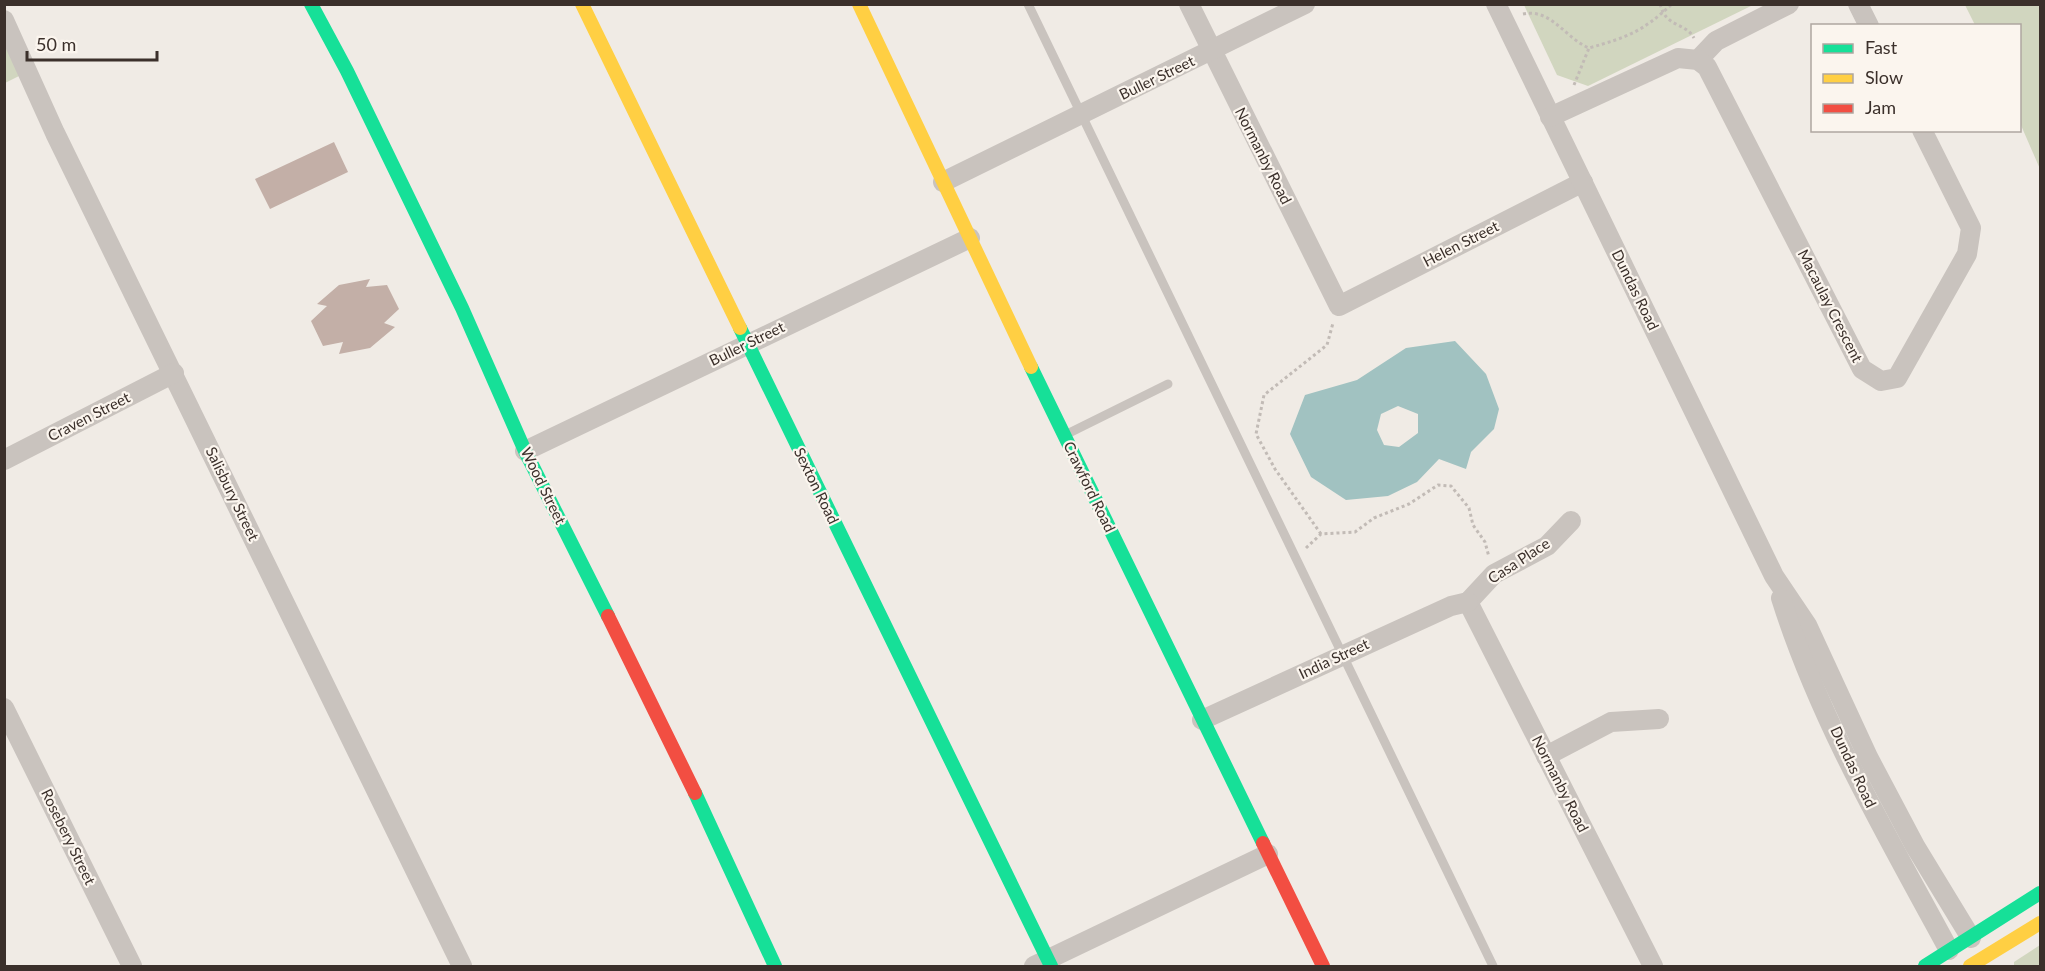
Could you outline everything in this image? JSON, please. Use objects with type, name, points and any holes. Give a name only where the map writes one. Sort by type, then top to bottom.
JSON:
[{"type":"street","name":"Wood Street","points":[[311,4],[462,308],[525,452],[662,723],[775,966]]},
{"type":"street","name":"Sexton Road","points":[[582,4],[1044,964]]},
{"type":"street","name":"Crawford Road","points":[[859,4],[1064,436],[1323,966]]},
{"type":"street","name":"Normanby Road","points":[[1189,4],[1339,306]]},
{"type":"street","name":"Buller Street","points":[[943,182],[1305,4]]},
{"type":"street","name":"Dundas Road","points":[[1496,4],[1774,576],[1807,626],[1894,807],[1951,911],[1971,938]]},
{"type":"street","points":[[1551,117],[1670,61],[1687,58],[1698,60],[1716,41],[1789,4]]},
{"type":"street","points":[[1858,4],[1868,24]]},
{"type":"street","name":"Salisbury Street","points":[[4,20],[55,133],[462,966]]},
{"type":"street","name":"Macaulay Crescent","points":[[1698,60],[1714,76],[1862,369],[1881,381],[1896,378],[1967,254],[1971,228],[1923,132]]},
{"type":"street","name":"Helen Street","points":[[1339,306],[1583,182]]},
{"type":"street","name":"Buller Street","points":[[525,452],[970,238]]},
{"type":"street","name":"Craven Street","points":[[4,460],[174,373]]},
{"type":"street","name":"Casa Place","points":[[1468,602],[1494,574],[1547,546],[1571,521]]},
{"type":"street","name":"Dundas Road","points":[[1774,576],[1791,630],[1857,779],[1953,958]]},
{"type":"street","name":"Normanby Road","points":[[1468,602],[1653,966]]},
{"type":"street","name":"India Street","points":[[1202,720],[1451,606],[1468,602]]},
{"type":"street","name":"Rosebery Street","points":[[4,708],[132,966]]},
{"type":"street","points":[[1546,756],[1611,722],[1659,719]]},
{"type":"street","points":[[1044,964],[1268,854]]},
{"type":"street","points":[[1925,966],[1953,958],[1971,938],[2040,893]]},
{"type":"street","points":[[1971,938],[1980,964],[2040,922]]},
{"type":"lane","points":[[1028,4],[1493,966]]},
{"type":"lane","points":[[1064,436],[1168,384]]},
{"type":"path","points":[[1660,4],[1662,14],[1673,24],[1691,33],[1698,60]]},
{"type":"path","points":[[1523,14],[1533,12],[1546,16],[1569,36],[1589,48],[1628,37],[1644,29],[1672,4]]},
{"type":"path","points":[[1573,91],[1589,48]]},
{"type":"path","points":[[1321,534],[1275,469],[1256,434],[1264,395],[1327,345],[1339,306]]},
{"type":"path","points":[[1296,558],[1321,534],[1355,532],[1374,518],[1409,504],[1438,485],[1451,486],[1469,508],[1473,525],[1485,542],[1494,574]]},
{"type":"green space","points":[[1524,5],[1753,5],[1588,86],[1557,75]]},
{"type":"green space","points":[[1965,5],[2040,5],[2040,169],[2021,125],[2021,24],[1974,24]]},
{"type":"green space","points":[[4,20],[29,71],[5,83],[4,83]]},
{"type":"green space","points":[[2040,945],[2040,966],[2014,966],[2014,962]]},
{"type":"water","points":[[1455,341],[1486,374],[1499,409],[1494,429],[1471,452],[1466,469],[1439,459],[1417,482],[1388,496],[1346,500],[1311,477],[1290,434],[1305,395],[1357,380],[1406,348]],"holes":[[[1398,406],[1418,414],[1418,433],[1399,447],[1384,445],[1377,430],[1381,414]]]},
{"type":"building","points":[[334,142],[348,172],[270,209],[255,179]]},
{"type":"building","points":[[370,279],[366,287],[387,285],[399,309],[384,323],[395,327],[370,348],[339,354],[343,342],[323,346],[311,321],[327,306],[317,304],[339,285]]},
{"type":"traffic: fast","points":[[311,4],[347,71],[462,308],[525,451],[608,616]]},
{"type":"traffic: fast","points":[[740,328],[1051,966]]},
{"type":"traffic: fast","points":[[1031,367],[1263,843]]},
{"type":"traffic: fast","points":[[695,793],[775,966]]},
{"type":"traffic: fast","points":[[1925,966],[2040,893]]},
{"type":"traffic: slow","points":[[582,4],[740,328]]},
{"type":"traffic: slow","points":[[859,4],[1031,367]]},
{"type":"traffic: slow","points":[[1970,966],[2040,923]]},
{"type":"traffic: jam","points":[[608,616],[695,793]]},
{"type":"traffic: jam","points":[[1263,843],[1323,966]]}]
